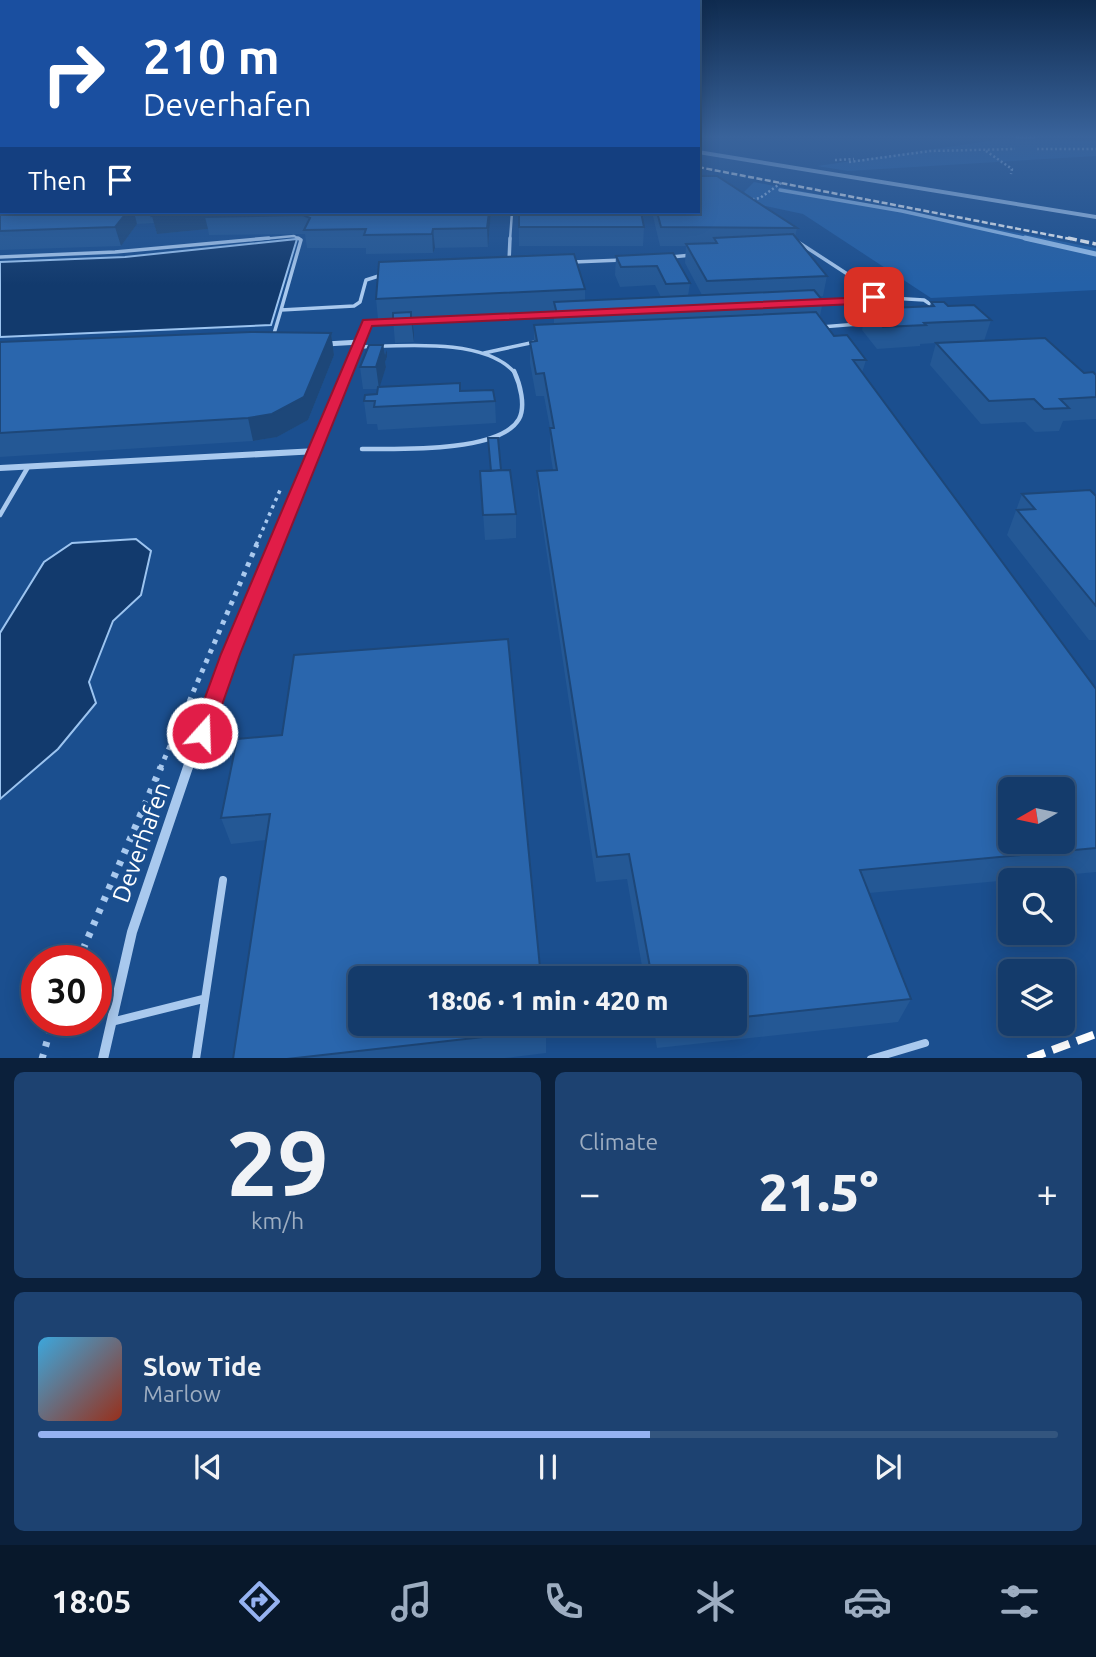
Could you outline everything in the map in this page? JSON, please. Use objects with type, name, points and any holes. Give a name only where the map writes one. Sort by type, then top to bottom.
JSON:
[{"type":"street","points":[[908,186],[1096,217]]},
{"type":"street","name":"Deverhafen","points":[[112,1019],[136,916],[221,680],[368,323]]},
{"type":"street","points":[[320,344],[359,345]]},
{"type":"street","points":[[0,468],[317,451]]},
{"type":"street","name":"Deverhafen","points":[[103,1058],[108,1036]]},
{"type":"lane","points":[[509,265],[512,214]]},
{"type":"lane","points":[[785,233],[875,292],[874,297]]},
{"type":"lane","points":[[0,257],[115,252],[294,236],[302,240],[271,347]]},
{"type":"lane","points":[[795,249],[808,248]]},
{"type":"lane","points":[[661,258],[697,255]]},
{"type":"lane","points":[[572,262],[624,260]]},
{"type":"lane","points":[[281,310],[354,306],[359,302],[366,280],[389,274]]},
{"type":"lane","points":[[805,303],[873,300],[874,297],[924,300],[935,311]]},
{"type":"lane","name":"Deverhafen","points":[[368,323],[572,314]]},
{"type":"lane","points":[[807,327],[874,323]]},
{"type":"lane","points":[[484,353],[510,345],[544,341]]},
{"type":"lane","points":[[359,345],[453,349],[484,353],[503,360],[514,371],[523,409],[520,420],[505,432],[461,444],[362,449]]},
{"type":"lane","points":[[0,515],[27,467]]},
{"type":"lane","points":[[196,1058],[223,880]]},
{"type":"lane","points":[[112,1023],[203,999]]},
{"type":"lane","points":[[875,1058],[925,1044]]},
{"type":"path","points":[[738,202],[760,198],[776,186]]},
{"type":"path","name":"Deverhafen","points":[[85,945],[297,452]]},
{"type":"path","points":[[42,1058],[48,1036]]},
{"type":"shaded area","points":[[750,186],[777,186],[1096,248],[1096,290],[931,298],[803,214],[761,205],[744,192]]},
{"type":"shaded area","points":[[297,239],[271,325],[0,337],[0,262],[125,257]]},
{"type":"shaded area","points":[[136,539],[151,551],[141,595],[113,621],[89,682],[96,703],[58,749],[0,799],[0,633],[44,562],[72,543]]},
{"type":"building","points":[[700,186],[733,186],[797,228],[661,227],[658,214],[700,214]]},
{"type":"building","points":[[0,214],[125,214],[115,227],[0,231]]},
{"type":"building","points":[[207,214],[489,214],[487,228],[433,229],[432,234],[364,235],[366,229],[304,230],[310,218],[303,215],[205,217]]},
{"type":"building","points":[[519,214],[641,214],[644,227],[519,227]]},
{"type":"building","points":[[793,234],[827,276],[707,281],[686,244],[717,243],[714,238]]},
{"type":"building","points":[[673,253],[690,283],[666,284],[657,266],[621,267],[616,256]]},
{"type":"building","points":[[574,254],[585,289],[376,299],[379,262]]},
{"type":"building","points":[[814,290],[823,301],[557,314],[554,302]]},
{"type":"building","points":[[931,302],[944,302],[948,306],[974,305],[991,320],[883,327],[867,309],[934,306]]},
{"type":"building","points":[[411,312],[411,320],[393,321],[393,313]]},
{"type":"building","points":[[816,312],[834,336],[847,335],[866,360],[853,360],[1096,689],[1096,848],[1075,850],[1075,777],[998,777],[998,854],[1032,854],[860,870],[911,999],[747,1017],[747,966],[650,966],[629,854],[597,857],[537,471],[557,470],[550,428],[554,428],[544,373],[536,374],[530,342],[537,341],[534,325]]},
{"type":"building","points":[[251,332],[331,333],[304,397],[272,414],[248,418],[0,433],[0,342]]},
{"type":"building","points":[[1045,338],[1084,373],[1093,372],[1096,375],[1096,397],[1060,399],[1069,408],[1044,409],[1034,399],[989,401],[936,343]]},
{"type":"building","points":[[369,345],[383,345],[376,367],[360,367]]},
{"type":"building","points":[[460,383],[460,391],[493,390],[495,401],[374,407],[375,401],[364,401],[365,395],[377,394],[378,387]]},
{"type":"building","points":[[488,438],[498,438],[501,470],[491,471]]},
{"type":"building","points":[[510,470],[516,514],[483,515],[480,471]]},
{"type":"building","points":[[1090,490],[1096,496],[1096,606],[1017,510],[1035,509],[1022,494]]},
{"type":"building","points":[[508,639],[540,966],[348,966],[348,1036],[492,1036],[296,1058],[233,1058],[270,814],[221,818],[237,739],[282,735],[294,655]]},
{"type":"waterway","points":[[780,190],[902,211],[1033,240]]},
{"type":"waterway","points":[[1025,238],[1096,254]]},
{"type":"railway","points":[[798,186],[1076,240]]},
{"type":"railway","points":[[1068,238],[1096,244]]},
{"type":"railway","points":[[1031,1058],[1096,1034]]},
{"type":"route","points":[[202,733],[230,654],[317,451],[368,323],[873,300],[874,297]]}]
